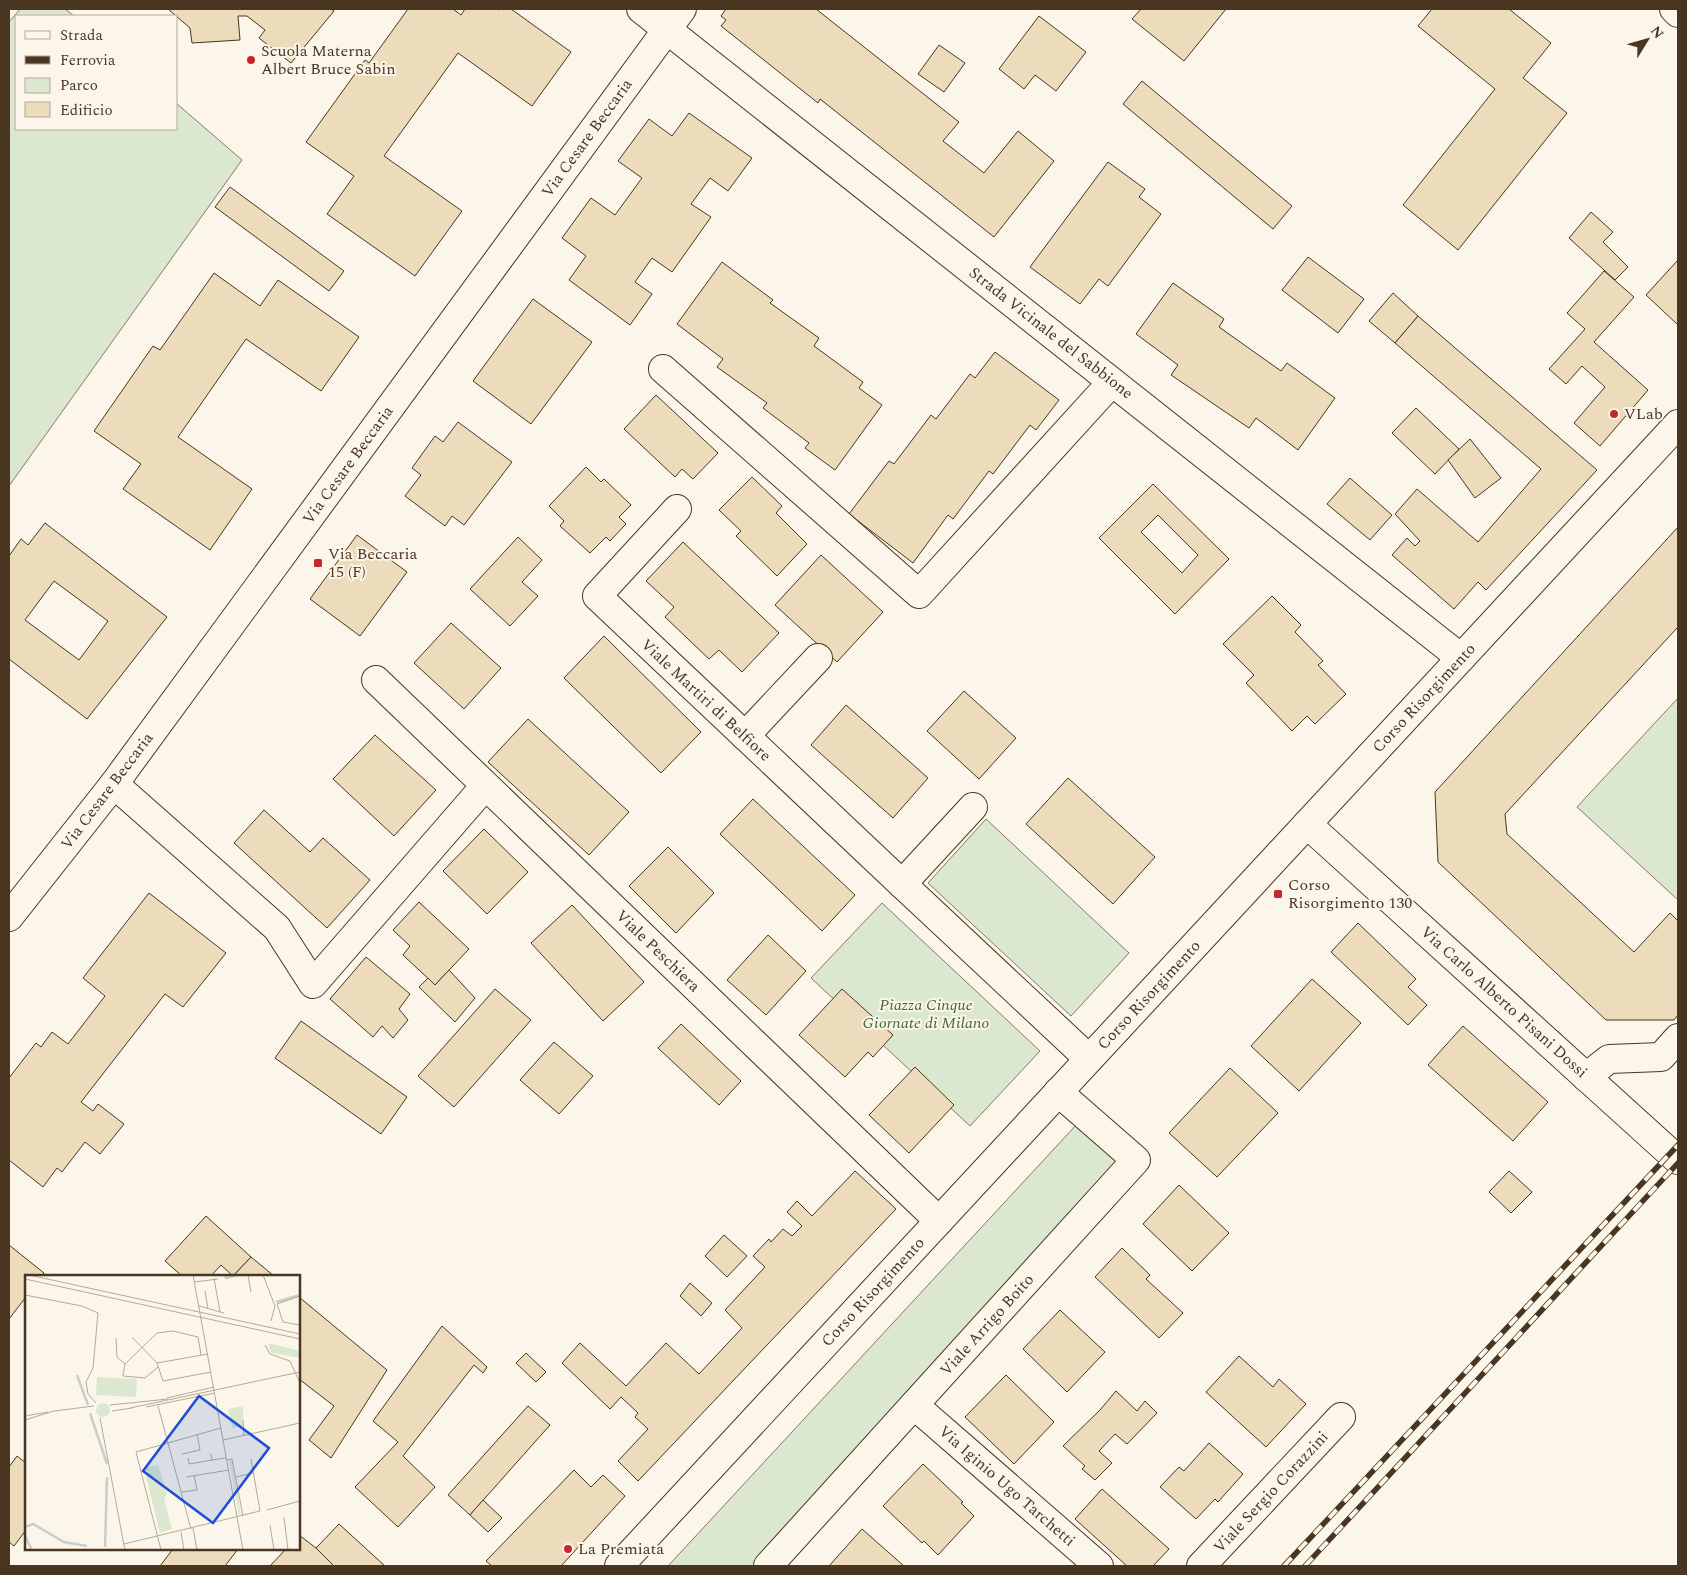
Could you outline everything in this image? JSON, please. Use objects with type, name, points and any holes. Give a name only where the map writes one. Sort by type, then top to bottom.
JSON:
[{"type":"street","name":"Strada Vicinale del Sabbione","points":[[641,9],[675,19],[1112,382],[1461,658]]},
{"type":"street","points":[[1674,9],[1678,13]]},
{"type":"street","name":"Via Cesare Beccaria","points":[[9,917],[114,784],[675,19]]},
{"type":"street","points":[[663,369],[919,594],[1112,382]]},
{"type":"street","name":"Corso Risorgimento","points":[[619,1566],[1678,424]]},
{"type":"street","name":"Viale Martiri di Belfiore","points":[[677,508],[597,596],[902,884]]},
{"type":"street","points":[[745,736],[818,658]]},
{"type":"street","name":"Viale Peschiera","points":[[376,680],[939,1221]]},
{"type":"street","points":[[114,784],[277,928],[313,984],[486,786]]},
{"type":"street","points":[[973,807],[902,884],[1089,1059]]},
{"type":"street","name":"Via Carlo Alberto Pisani Dossi","points":[[1307,824],[1678,1160]]},
{"type":"street","points":[[1586,1078],[1609,1059],[1661,1057],[1678,1038]]},
{"type":"street","name":"Viale Arrigo Boito","points":[[768,1566],[1136,1160],[1058,1092]]},
{"type":"street","name":"Via Iginio Ugo Tarchetti","points":[[914,1405],[1099,1566]]},
{"type":"street","name":"Viale Sergio Corazzini","points":[[1201,1566],[1341,1417]]},
{"type":"green space","points":[[20,9],[65,9],[73,15],[15,15],[15,130],[178,130],[178,105],[242,160],[9,486],[9,22]]},
{"type":"green space","points":[[1678,698],[1678,900],[1577,807]]},
{"type":"green space","points":[[986,819],[1129,953],[1071,1016],[928,883]]},
{"type":"green space","name":"Piazza Cinque Giornate di Milano","points":[[882,903],[1040,1051],[970,1126],[811,978]]},
{"type":"green space","points":[[1078,1123],[1114,1155],[1117,1172],[753,1566],[668,1566]]},
{"type":"building","points":[[168,9],[331,9],[334,11],[291,63],[259,38],[265,30],[247,16],[238,16],[240,40],[192,43],[190,28],[178,18],[178,15],[175,15]]},
{"type":"building","points":[[408,9],[453,9],[461,15],[465,9],[511,9],[571,52],[532,106],[458,53],[384,156],[462,211],[415,276],[327,214],[354,176],[306,142],[365,60],[369,63]]},
{"type":"building","points":[[726,9],[816,9],[959,122],[943,141],[984,173],[1018,131],[1054,161],[994,237],[820,99],[818,103],[721,26],[726,20],[721,16]]},
{"type":"building","points":[[1141,9],[1226,9],[1184,61],[1132,19]]},
{"type":"building","points":[[1432,9],[1509,9],[1551,43],[1523,78],[1567,113],[1458,250],[1403,205],[1495,89],[1418,26]]},
{"type":"building","points":[[1039,16],[1086,52],[1056,91],[1035,75],[1024,89],[999,69]]},
{"type":"building","points":[[939,45],[965,63],[944,92],[918,74]]},
{"type":"building","points":[[1142,81],[1292,206],[1273,229],[1123,104]]},
{"type":"building","points":[[689,113],[752,158],[728,191],[710,178],[691,204],[711,217],[672,272],[652,258],[635,282],[652,294],[630,325],[569,280],[586,256],[562,238],[591,198],[615,215],[642,178],[618,161],[649,119],[672,136]]},
{"type":"building","points":[[1108,162],[1145,189],[1139,197],[1161,214],[1108,286],[1099,279],[1080,304],[1030,267]]},
{"type":"building","points":[[230,187],[344,271],[329,291],[215,207]]},
{"type":"building","points":[[1591,212],[1613,232],[1603,242],[1628,267],[1615,280],[1569,238]]},
{"type":"building","points":[[1308,257],[1364,299],[1338,333],[1282,290]]},
{"type":"building","points":[[1678,260],[1678,325],[1646,295]]},
{"type":"building","points":[[722,262],[773,300],[770,303],[819,338],[814,346],[863,382],[859,388],[882,405],[835,470],[805,448],[809,443],[763,408],[767,403],[717,367],[723,359],[677,324]]},
{"type":"building","points":[[1604,271],[1634,297],[1594,342],[1648,390],[1600,446],[1574,423],[1605,387],[1582,366],[1566,384],[1549,369],[1585,329],[1567,313]]},
{"type":"building","points":[[214,273],[260,306],[278,280],[359,337],[321,391],[246,339],[178,437],[252,489],[210,550],[123,489],[141,464],[94,431],[153,346],[160,350]]},
{"type":"building","points":[[1173,283],[1224,319],[1219,327],[1281,371],[1287,363],[1335,398],[1298,450],[1256,418],[1249,428],[1171,375],[1178,365],[1136,334]]},
{"type":"building","points":[[1393,293],[1418,316],[1395,343],[1369,321]]},
{"type":"building","points":[[533,299],[592,342],[531,424],[473,381]]},
{"type":"building","points":[[1418,316],[1597,470],[1486,590],[1478,582],[1454,609],[1392,555],[1407,538],[1415,546],[1420,541],[1395,514],[1417,489],[1478,542],[1541,469],[1395,343]]},
{"type":"building","points":[[995,352],[1059,400],[1036,430],[1030,425],[993,474],[989,471],[953,519],[948,515],[913,563],[849,514],[889,461],[894,464],[931,415],[936,419],[970,374],[975,378]]},
{"type":"building","points":[[656,395],[718,453],[693,479],[682,469],[675,477],[624,429]]},
{"type":"building","points":[[1416,408],[1459,449],[1435,474],[1392,433]]},
{"type":"building","points":[[458,422],[512,462],[464,525],[452,516],[445,526],[405,496],[421,475],[412,468],[435,436],[443,442]]},
{"type":"building","points":[[1470,439],[1501,478],[1475,498],[1448,460]]},
{"type":"building","points":[[586,467],[601,482],[604,479],[631,505],[619,517],[626,524],[610,541],[606,537],[590,553],[560,526],[564,521],[549,506]]},
{"type":"building","points":[[752,477],[782,506],[776,513],[807,544],[777,576],[736,536],[741,531],[719,510]]},
{"type":"building","points":[[1350,478],[1392,515],[1370,540],[1327,504]]},
{"type":"building","points":[[1153,484],[1229,559],[1175,614],[1099,538]],"holes":[[[1158,515],[1198,555],[1182,573],[1141,532]]]},
{"type":"building","points":[[45,523],[167,617],[87,719],[9,659],[9,556],[21,539],[28,545]],"holes":[[[54,581],[108,621],[79,660],[25,620]]]},
{"type":"building","points":[[1678,527],[1678,627],[1505,814],[1507,834],[1634,952],[1670,913],[1678,921],[1678,1015],[1674,1020],[1606,1020],[1438,862],[1435,792]]},
{"type":"building","points":[[357,535],[407,572],[360,636],[310,599]]},
{"type":"building","points":[[518,537],[542,560],[522,582],[538,596],[510,626],[470,589]]},
{"type":"building","points":[[683,542],[779,633],[742,672],[719,650],[709,659],[665,617],[674,607],[646,581]]},
{"type":"building","points":[[821,555],[883,612],[837,662],[775,605]]},
{"type":"building","points":[[1272,596],[1301,625],[1295,632],[1323,661],[1318,665],[1346,694],[1315,724],[1307,716],[1292,731],[1246,683],[1254,675],[1223,644]]},
{"type":"building","points":[[451,623],[501,668],[464,709],[414,663]]},
{"type":"building","points":[[604,636],[701,732],[661,773],[564,678]]},
{"type":"building","points":[[964,691],[1016,738],[979,779],[927,731]]},
{"type":"building","points":[[846,705],[928,778],[893,818],[811,745]]},
{"type":"building","points":[[528,719],[629,812],[589,855],[488,762]]},
{"type":"building","points":[[375,735],[436,790],[394,836],[333,779]]},
{"type":"building","points":[[1068,778],[1155,857],[1113,904],[1026,824]]},
{"type":"building","points":[[753,799],[855,895],[822,931],[720,834]]},
{"type":"building","points":[[264,810],[310,852],[323,838],[370,880],[327,928],[234,843]]},
{"type":"building","points":[[484,829],[528,872],[487,914],[443,871]]},
{"type":"building","points":[[668,847],[714,893],[676,933],[629,886]]},
{"type":"building","points":[[149,893],[226,953],[183,1007],[165,994],[81,1102],[93,1111],[98,1104],[124,1124],[100,1154],[85,1142],[62,1172],[57,1168],[43,1187],[9,1160],[9,1078],[36,1043],[41,1047],[52,1032],[68,1044],[105,996],[83,978]]},
{"type":"building","points":[[419,902],[469,949],[435,985],[403,955],[410,946],[393,930]]},
{"type":"building","points":[[572,905],[644,982],[603,1021],[531,943]]},
{"type":"building","points":[[1358,923],[1416,979],[1408,987],[1427,1005],[1408,1025],[1331,952]]},
{"type":"building","points":[[768,935],[806,971],[766,1015],[727,980]]},
{"type":"building","points":[[366,957],[410,994],[399,1009],[408,1020],[393,1038],[382,1026],[373,1037],[330,999]]},
{"type":"building","points":[[449,970],[475,998],[455,1022],[419,987],[428,978],[435,985]]},
{"type":"building","points":[[1312,979],[1361,1023],[1299,1091],[1251,1046]]},
{"type":"building","points":[[495,989],[531,1020],[454,1107],[418,1076]]},
{"type":"building","points":[[842,989],[893,1035],[873,1057],[868,1052],[845,1077],[799,1035]]},
{"type":"building","points":[[301,1021],[407,1097],[381,1134],[275,1058]]},
{"type":"building","points":[[681,1024],[741,1081],[719,1105],[658,1048]]},
{"type":"building","points":[[1463,1026],[1548,1102],[1513,1141],[1428,1065]]},
{"type":"building","points":[[554,1042],[593,1076],[559,1114],[520,1080]]},
{"type":"building","points":[[915,1067],[954,1105],[909,1153],[869,1115]]},
{"type":"building","points":[[1230,1068],[1278,1113],[1217,1177],[1169,1133]]},
{"type":"building","points":[[855,1171],[896,1209],[638,1481],[618,1461],[648,1429],[635,1417],[638,1413],[621,1397],[610,1409],[562,1363],[580,1343],[626,1386],[666,1343],[699,1374],[742,1328],[725,1310],[765,1267],[753,1256],[769,1239],[771,1242],[783,1229],[792,1236],[802,1226],[787,1212],[797,1201],[812,1216]]},
{"type":"building","points":[[1509,1171],[1532,1192],[1511,1213],[1489,1192]]},
{"type":"building","points":[[1179,1185],[1229,1233],[1192,1271],[1143,1224]]},
{"type":"building","points":[[206,1216],[251,1257],[234,1275],[221,1265],[212,1275],[181,1275],[165,1261]]},
{"type":"building","points":[[724,1235],[747,1256],[727,1277],[705,1256]]},
{"type":"building","points":[[9,1245],[44,1273],[43,1275],[25,1275],[25,1298],[9,1319]]},
{"type":"building","points":[[1122,1248],[1150,1275],[1146,1279],[1183,1313],[1159,1338],[1095,1277]]},
{"type":"building","points":[[251,1257],[273,1275],[234,1275]]},
{"type":"building","points":[[690,1283],[712,1303],[701,1316],[680,1296]]},
{"type":"building","points":[[300,1298],[387,1370],[331,1458],[309,1440],[334,1406],[300,1380]]},
{"type":"building","points":[[1060,1310],[1105,1352],[1067,1392],[1023,1349]]},
{"type":"building","points":[[442,1326],[487,1367],[483,1373],[474,1365],[403,1456],[435,1487],[398,1527],[355,1487],[398,1442],[373,1421]]},
{"type":"building","points":[[526,1353],[546,1372],[536,1382],[516,1363]]},
{"type":"building","points":[[1239,1356],[1273,1387],[1279,1379],[1306,1404],[1266,1447],[1206,1392]]},
{"type":"building","points":[[1006,1375],[1054,1422],[1014,1464],[965,1417]]},
{"type":"building","points":[[1116,1391],[1137,1411],[1145,1401],[1157,1413],[1127,1444],[1115,1434],[1099,1451],[1112,1463],[1095,1480],[1082,1469],[1085,1466],[1063,1446],[1100,1410]]},
{"type":"building","points":[[528,1406],[550,1425],[470,1515],[448,1495]]},
{"type":"building","points":[[1209,1443],[1243,1474],[1218,1502],[1215,1499],[1196,1519],[1160,1487],[1179,1467],[1184,1471]]},
{"type":"building","points":[[17,1456],[25,1462],[25,1531],[14,1546],[9,1542],[9,1467]]},
{"type":"building","points":[[923,1464],[963,1502],[961,1503],[974,1516],[938,1555],[924,1541],[922,1543],[883,1506]]},
{"type":"building","points":[[574,1470],[591,1487],[603,1475],[625,1496],[561,1566],[492,1566],[486,1561]]},
{"type":"building","points":[[1102,1489],[1169,1549],[1153,1566],[1127,1566],[1075,1519]]},
{"type":"building","points":[[483,1500],[502,1518],[488,1532],[470,1515]]},
{"type":"building","points":[[339,1524],[385,1566],[334,1566],[316,1548]]},
{"type":"building","points":[[862,1529],[904,1566],[829,1566]]},
{"type":"building","points":[[300,1536],[334,1566],[270,1566],[285,1550],[300,1550]]},
{"type":"building","points":[[172,1550],[237,1550],[225,1566],[160,1566]]},
{"type":"railway","points":[[1284,1566],[1678,1145]]},
{"type":"railway","points":[[1305,1566],[1678,1163]]},
{"type":"place","name":"Scuola Materna Albert Bruce Sabin","points":[[251,60]]},
{"type":"place","name":"VLab","points":[[1614,414]]},
{"type":"place","name":"Via Beccaria 15 (F)","points":[[318,563]]},
{"type":"place","name":"Corso Risorgimento 130","points":[[1278,894]]},
{"type":"place","name":"La Premiata","points":[[568,1549]]}]
